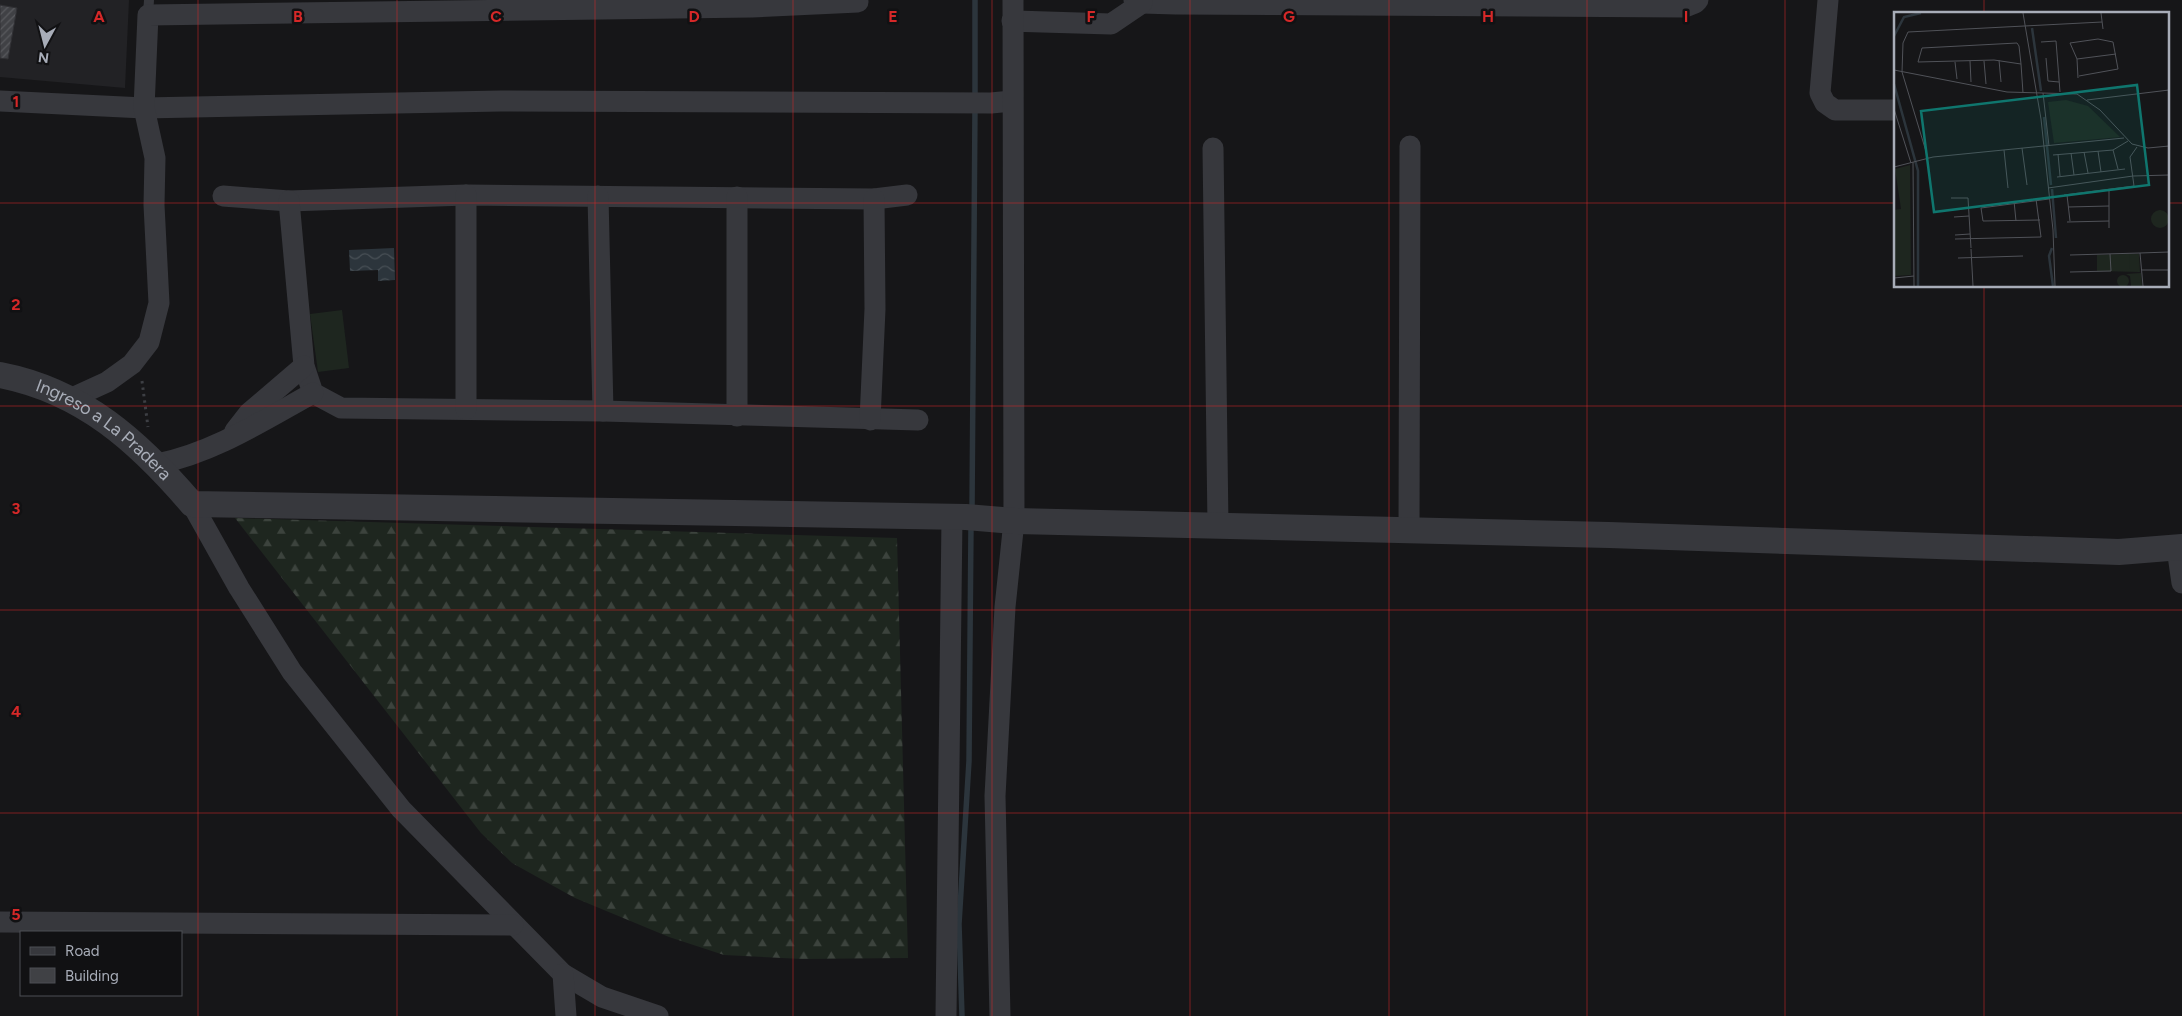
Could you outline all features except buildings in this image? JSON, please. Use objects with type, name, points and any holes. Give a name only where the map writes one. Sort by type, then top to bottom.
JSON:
[{"type":"street","points":[[1000,1016],[995,796],[1005,607],[1014,521],[1013,0]]},
{"type":"street","points":[[1828,0],[1820,93],[1825,103],[1835,110],[1894,110]]},
{"type":"street","points":[[72,398],[107,382],[132,364],[149,342],[159,303],[154,214],[154,158],[144,108],[149,8],[407,5],[752,7],[834,1],[858,2]]},
{"type":"street","points":[[1012,21],[1111,24],[1139,1],[1698,6]]},
{"type":"street","points":[[0,101],[144,108],[501,101],[991,103],[1012,100]]},
{"type":"street","points":[[1409,530],[1410,146]]},
{"type":"street","points":[[1213,148],[1218,526]]},
{"type":"street","points":[[223,196],[289,200],[466,196],[874,199],[907,195]]},
{"type":"street","points":[[466,196],[466,410]]},
{"type":"street","points":[[598,196],[603,411]]},
{"type":"street","points":[[737,197],[737,416]]},
{"type":"street","points":[[870,420],[876,309],[874,199]]},
{"type":"street","points":[[289,200],[304,366],[313,393],[341,408],[603,411],[918,420]]},
{"type":"street","points":[[230,438],[249,413],[304,366]]},
{"type":"street","name":"Ingreso a La Pradera","points":[[0,375],[23,380],[72,398],[118,430],[157,464],[192,504]]},
{"type":"street","points":[[157,464],[181,459],[230,438],[313,393]]},
{"type":"street","points":[[192,504],[969,518],[1014,521],[1409,530],[2119,552],[2179,548],[2182,583]]},
{"type":"street","points":[[192,504],[239,588],[292,672],[401,809],[513,925],[563,974],[601,1006],[658,1016]]},
{"type":"street","points":[[946,1016],[969,518]]},
{"type":"street","points":[[0,922],[513,925]]},
{"type":"street","points":[[563,974],[566,1016]]},
{"type":"path","points":[[141,353],[142,391],[148,431]]},
{"type":"shaded area","points":[[0,0],[129,0],[125,88],[0,77]]},
{"type":"green space","points":[[342,310],[349,368],[318,372],[310,314]]},
{"type":"green space","points":[[235,518],[897,538],[908,958],[802,959],[724,955],[669,937],[575,898],[512,863],[481,833]]},
{"type":"water","points":[[394,248],[395,280],[378,281],[378,270],[350,271],[349,250]]},
{"type":"waterway","points":[[975,0],[975,98]]},
{"type":"waterway","points":[[972,510],[975,107]]},
{"type":"waterway","points":[[962,1016],[959,924],[969,761],[971,525]]}]
